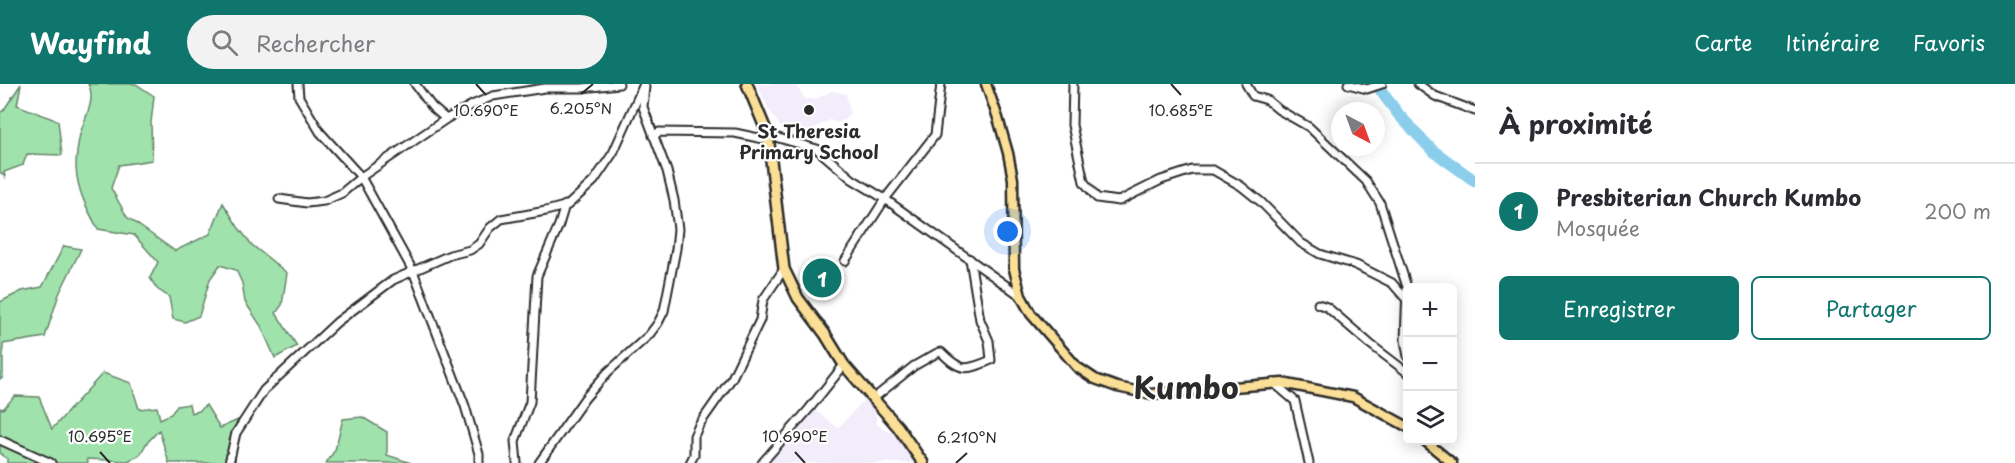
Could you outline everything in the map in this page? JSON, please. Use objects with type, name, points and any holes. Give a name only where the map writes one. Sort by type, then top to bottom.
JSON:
[{"type":"highway","points":[[747,84],[768,137],[784,269],[798,298],[825,334],[844,365],[898,427],[923,463]]},
{"type":"main road","points":[[986,84],[1001,126],[1013,179],[1014,269],[1021,296],[1037,321],[1077,367],[1095,379],[1145,394],[1274,383],[1302,387],[1353,397],[1403,424]]},
{"type":"main road","points":[[1429,445],[1452,463]]},
{"type":"street","points":[[298,84],[299,97],[320,132],[361,177],[413,271],[465,406],[480,454],[479,463]]},
{"type":"street","points":[[415,84],[432,107],[446,119]]},
{"type":"street","points":[[279,199],[307,203],[324,201],[342,193],[361,177],[446,119],[493,96],[545,88],[582,88],[619,84]]},
{"type":"street","points":[[539,463],[585,398],[608,372],[649,335],[664,311],[678,229],[667,171],[643,107],[644,84]]},
{"type":"street","points":[[229,463],[236,433],[264,390],[337,322],[393,280],[450,255],[470,250],[501,219],[565,206],[594,181],[605,167],[644,84]]},
{"type":"street","points":[[846,261],[885,199],[935,135],[941,84]]},
{"type":"street","points":[[1073,84],[1072,125],[1084,182],[1097,198],[1119,201],[1161,180],[1192,170],[1213,171],[1241,186],[1261,202],[1300,243],[1320,254],[1356,265],[1392,283],[1403,296]]},
{"type":"street","points":[[1246,84],[1253,96],[1268,100],[1309,128],[1366,181],[1380,203],[1406,283]]},
{"type":"street","points":[[1348,84],[1367,89],[1382,84]]},
{"type":"street","points":[[1418,84],[1435,96],[1475,111]]},
{"type":"street","points":[[652,136],[659,132],[735,133],[768,137],[818,149],[852,179],[885,199],[1021,296]]},
{"type":"street","points":[[517,463],[515,441],[530,402],[537,276],[560,225],[565,206]]},
{"type":"street","points":[[874,398],[914,366],[937,353],[941,352],[956,366],[963,368],[978,366],[992,360],[989,341],[980,320],[970,259]]},
{"type":"street","points":[[690,463],[694,455],[694,436],[699,425],[732,378],[760,320],[763,300],[784,269]]},
{"type":"street","points":[[1318,304],[1327,307],[1403,370]]},
{"type":"street","points":[[762,463],[809,410],[844,365]]},
{"type":"street","points":[[1274,383],[1295,401],[1309,463]]},
{"type":"street","points":[[1295,401],[1302,387]]},
{"type":"street","points":[[0,441],[51,463]]},
{"type":"shaded area","name":"St Theresia Primary School","points":[[757,84],[795,84],[805,99],[816,99],[832,91],[846,94],[850,113],[838,123],[830,120],[798,136],[788,138],[768,108]]},
{"type":"shaded area","points":[[866,398],[874,407],[877,425],[896,435],[919,463],[765,463],[813,409],[838,428]]},
{"type":"green space","points":[[21,84],[17,105],[58,121],[62,155],[27,154],[23,165],[4,172],[5,177],[0,172],[0,112],[3,111]]},
{"type":"green space","points":[[88,84],[136,84],[154,96],[151,123],[152,160],[119,165],[111,188],[127,217],[175,251],[210,234],[223,203],[252,245],[287,273],[282,305],[276,313],[297,346],[275,358],[261,326],[245,302],[242,283],[236,270],[220,265],[210,279],[199,316],[185,322],[173,319],[169,297],[157,289],[150,278],[158,262],[134,235],[98,229],[80,191],[76,167],[80,134],[91,96]]},
{"type":"green space","points":[[64,246],[81,249],[59,294],[45,337],[3,344],[3,378],[0,379],[0,302],[22,291],[42,287]]},
{"type":"green space","points":[[103,373],[131,383],[139,409],[157,407],[160,419],[171,414],[177,406],[189,404],[191,413],[199,411],[206,405],[220,428],[238,420],[235,463],[169,463],[159,430],[146,444],[140,455],[128,461],[87,459],[88,463],[7,463],[7,459],[0,453],[0,408],[3,409],[15,396],[39,397],[52,429]]},
{"type":"green space","points":[[362,417],[387,432],[387,455],[411,463],[326,463],[335,450],[343,419]]},
{"type":"waterway","points":[[1381,91],[1399,115],[1432,150],[1475,181]]},
{"type":"place","name":"St Theresia Primary School","points":[[809,110]]},
{"type":"place","name":"Presbiterian Church Kumbo","points":[[822,278]]},
{"type":"district","name":"Kumbo","points":[[1186,386]]}]
